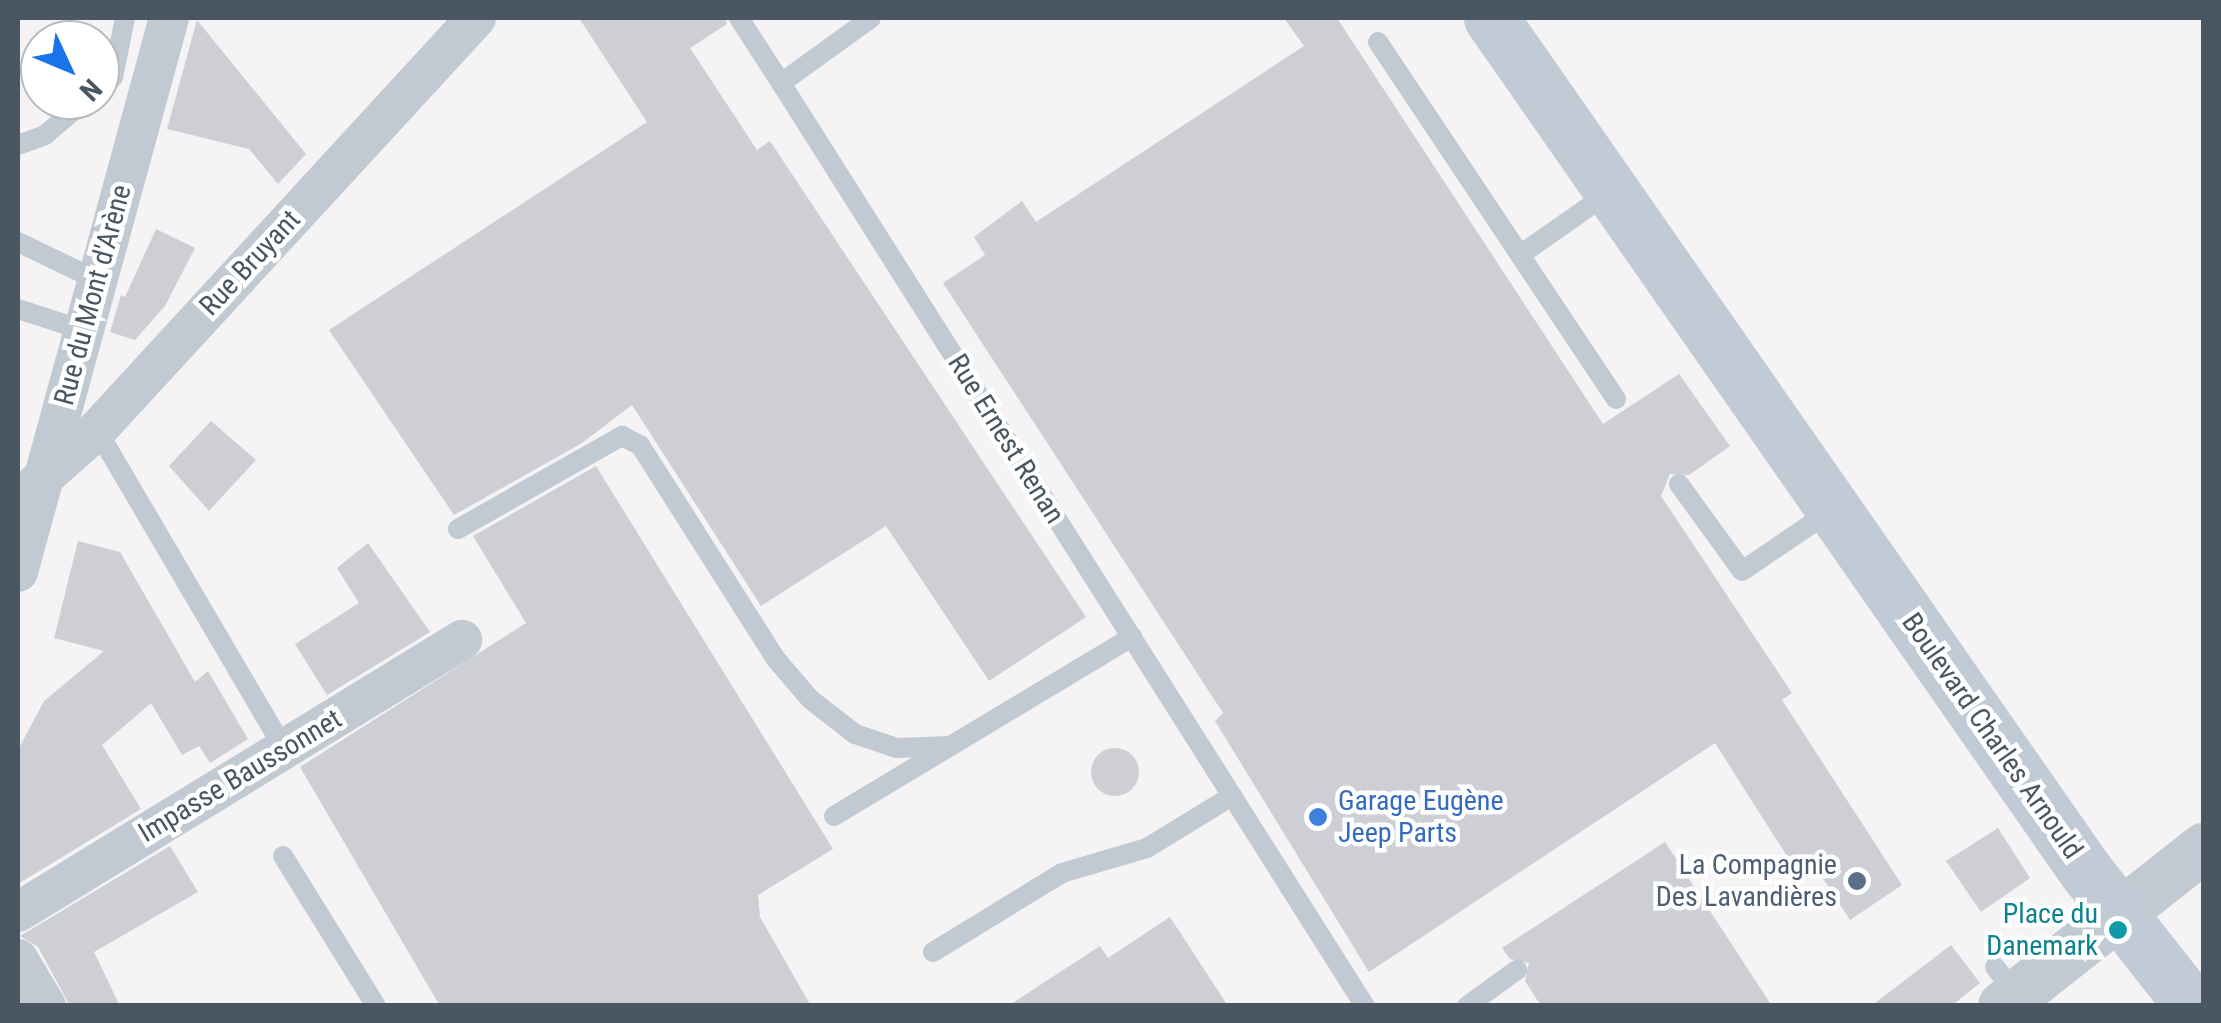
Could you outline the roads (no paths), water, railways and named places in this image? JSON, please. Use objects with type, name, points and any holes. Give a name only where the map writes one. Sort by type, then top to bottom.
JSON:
[{"type":"main road","name":"Boulevard Charles Arnould","points":[[1492,18],[2119,915],[2192,1006]]},
{"type":"street","name":"Rue du Mont d'Arène","points":[[18,572],[168,18]]},
{"type":"street","name":"Rue Bruyant","points":[[18,500],[45,471],[97,430],[476,18]]},
{"type":"street","name":"Impasse Baussonnet","points":[[18,912],[462,640]]},
{"type":"street","points":[[2005,989],[2119,915],[2204,848]]},
{"type":"street","points":[[18,959],[46,1006]]},
{"type":"lane","name":"Rue Ernest Renan","points":[[738,18],[1365,1006]]},
{"type":"lane","points":[[781,82],[871,18]]},
{"type":"lane","points":[[1378,42],[1616,398]]},
{"type":"lane","points":[[18,146],[45,135],[63,120]]},
{"type":"lane","points":[[1520,256],[1612,190]]},
{"type":"lane","points":[[18,242],[97,280]]},
{"type":"lane","points":[[18,309],[83,330]]},
{"type":"lane","points":[[97,430],[284,749]]},
{"type":"lane","points":[[458,529],[622,436],[640,444],[776,658],[810,700],[855,734],[897,748],[950,746]]},
{"type":"lane","points":[[1679,484],[1742,571],[1834,509]]},
{"type":"lane","points":[[834,816],[1132,637]]},
{"type":"lane","points":[[933,952],[1062,873],[1147,848],[1232,796]]},
{"type":"lane","points":[[283,856],[376,1006]]},
{"type":"lane","points":[[1467,1006],[1518,970]]},
{"type":"place","name":"Garage Eugène Jeep Parts","points":[[1318,817]]},
{"type":"place","name":"La Compagnie Des Lavandières","points":[[1857,881]]},
{"type":"place","name":"Place du Danemark","points":[[2118,930]]}]
